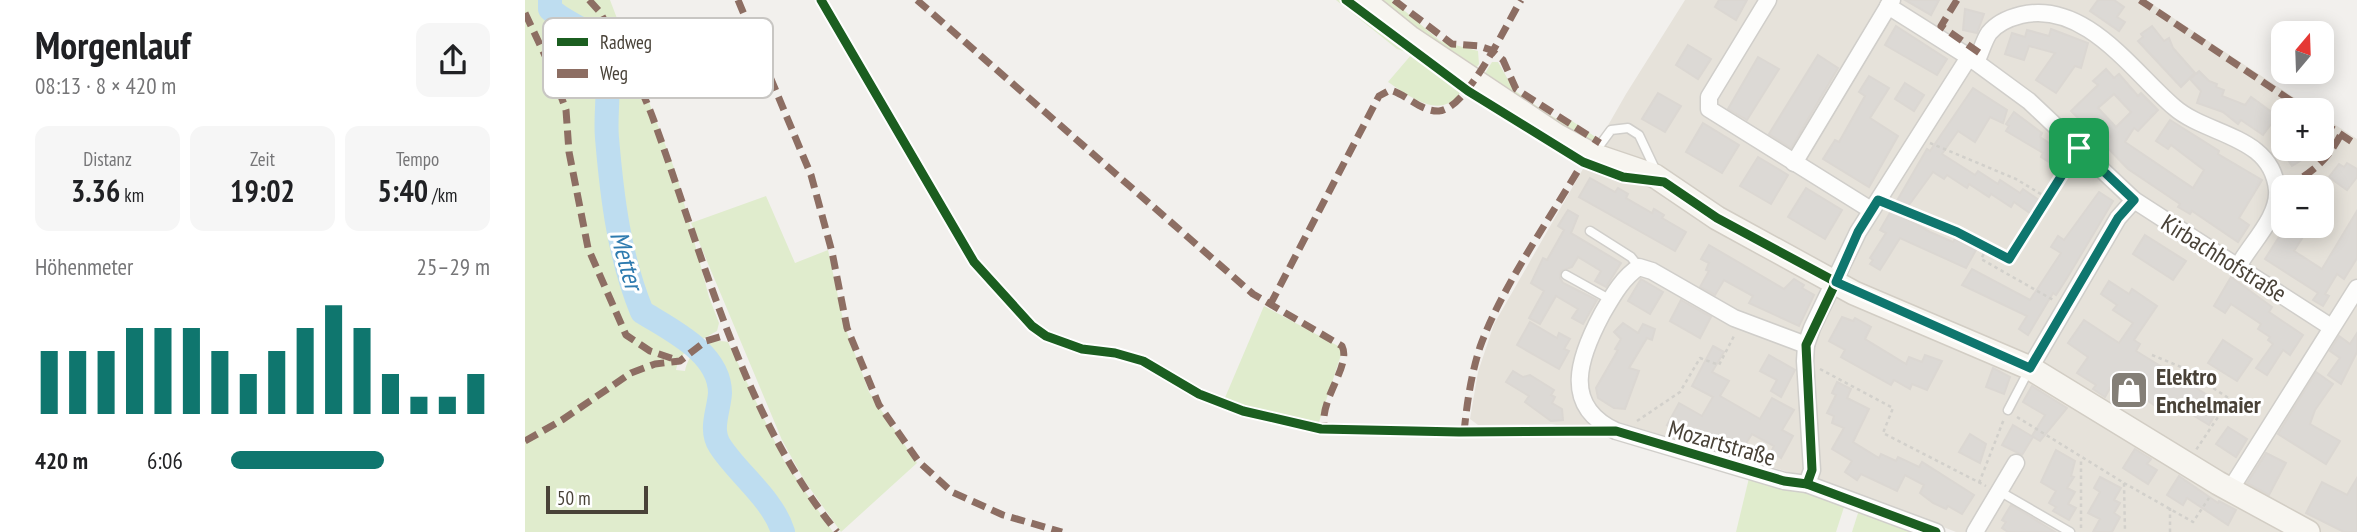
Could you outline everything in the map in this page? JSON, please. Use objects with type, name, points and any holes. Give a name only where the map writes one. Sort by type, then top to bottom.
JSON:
[{"type":"main road","points":[[1363,0],[1475,82],[1556,135],[1593,155],[1664,182],[1717,218],[1865,298],[2030,368],[2186,464],[2221,492],[2308,532]]},
{"type":"street","points":[[1768,0],[1707,104],[1716,116],[1794,163],[1875,205]]},
{"type":"street","points":[[1794,163],[1890,3]]},
{"type":"street","name":"Kirbachhofstraße","points":[[1890,3],[2029,101],[2134,200],[2239,265],[2331,327]]},
{"type":"street","points":[[1807,484],[1812,470],[1806,345],[1875,205],[1919,135],[1990,32],[2010,18],[2040,12],[2065,16],[2105,41],[2187,117],[2250,146],[2269,166],[2277,191],[2269,220],[2239,265]]},
{"type":"street","points":[[2030,368],[2118,218],[2134,200]]},
{"type":"street","points":[[1639,267],[1742,321],[1806,345]]},
{"type":"street","name":"Mozartstraße","points":[[1639,267],[1629,274],[1611,300],[1583,353],[1579,375],[1582,398],[1599,423],[1774,478],[1807,484],[1936,532]]},
{"type":"street","points":[[2221,492],[2356,293]]},
{"type":"street","points":[[1975,532],[2016,463]]},
{"type":"lane","points":[[1593,155],[1611,130],[1628,128],[1639,135],[1646,157],[1664,182]]},
{"type":"lane","points":[[1590,230],[1620,249],[1639,267]]},
{"type":"lane","points":[[1566,275],[1611,300]]},
{"type":"lane","points":[[2008,410],[2030,368]]},
{"type":"lane","points":[[1999,491],[2070,532]]},
{"type":"path","points":[[1919,135],[1940,148],[2016,179],[2049,199]]},
{"type":"path","points":[[1875,205],[1957,232],[2009,259],[2079,148]]},
{"type":"path","points":[[1987,248],[1981,259],[2066,307]]},
{"type":"path","points":[[1631,435],[1642,416],[1680,392],[1700,358],[1719,365],[1742,321]]},
{"type":"path","points":[[2153,355],[2181,367],[2230,399],[2186,464]]},
{"type":"path","points":[[1805,361],[1893,408],[1884,433],[1999,491]]},
{"type":"path","points":[[1979,483],[2008,410],[2081,458],[2193,522],[2221,492]]},
{"type":"path","points":[[2081,458],[2081,532]]},
{"type":"path","points":[[2124,483],[2125,532]]},
{"type":"path","points":[[2170,508],[2170,532]]},
{"type":"shaded area","points":[[1685,0],[2146,0],[2295,98],[2271,98],[2271,161],[2334,161],[2334,124],[2357,139],[2357,532],[1956,532],[1846,489],[1607,419],[1595,426],[1570,428],[1552,424],[1478,425],[1470,419],[1478,372],[1494,324],[1626,94]]},
{"type":"green space","points":[[525,0],[610,0],[617,18],[543,18],[543,98],[647,98],[676,173],[709,297],[719,323],[717,331],[686,351],[676,370],[685,371],[690,357],[700,347],[713,342],[728,342],[783,459],[833,532],[525,532]]},
{"type":"green space","points":[[1336,0],[1343,0],[1458,87],[1460,93],[1452,101],[1434,106],[1415,99],[1388,82],[1412,54],[1397,49]]},
{"type":"green space","points":[[1375,0],[1392,0],[1440,41],[1478,51],[1479,64],[1475,69]]},
{"type":"green space","points":[[1492,62],[1498,62],[1514,90],[1548,114],[1561,121],[1572,121],[1600,140],[1596,148],[1484,75]]},
{"type":"green space","points":[[766,196],[795,263],[828,250],[844,324],[869,392],[917,463],[841,532],[804,480],[782,440],[691,223]]},
{"type":"green space","points":[[1264,306],[1340,347],[1342,352],[1319,422],[1316,424],[1256,411],[1224,400]]},
{"type":"green space","points":[[1749,478],[1808,488],[1845,504],[1836,532],[1736,532]]},
{"type":"green space","points":[[1859,510],[1914,532],[1852,532]]},
{"type":"building","points":[[1719,0],[1747,0],[1736,20],[1715,7]]},
{"type":"building","points":[[1905,0],[1939,0],[1931,15]]},
{"type":"building","points":[[2098,0],[2114,0],[2124,7],[2117,17],[2125,22],[2119,31],[2090,11]]},
{"type":"building","points":[[1965,9],[1984,14],[1977,33],[1963,30]]},
{"type":"building","points":[[1896,26],[1947,59],[1937,75],[1885,45]]},
{"type":"building","points":[[2152,26],[2164,41],[2169,38],[2173,48],[2195,73],[2181,87],[2138,41],[2143,37],[2141,34]]},
{"type":"building","points":[[2051,29],[2088,43],[2081,68],[2075,66],[2056,93],[2036,80],[2055,53],[2029,46],[2024,60],[2005,54],[2012,33],[2025,37],[2027,30],[2049,36]]},
{"type":"building","points":[[1688,45],[1711,59],[1698,79],[1676,65]]},
{"type":"building","points":[[1818,55],[1838,68],[1791,148],[1769,134]]},
{"type":"building","points":[[1758,57],[1779,69],[1747,120],[1728,109]]},
{"type":"building","points":[[2106,69],[2114,78],[2119,74],[2138,96],[2141,93],[2158,110],[2138,131],[2134,128],[2125,142],[2193,188],[2204,170],[2171,145],[2168,149],[2156,141],[2170,120],[2219,151],[2218,154],[2262,180],[2239,218],[2249,225],[2238,242],[2192,211],[2190,214],[2178,207],[2180,204],[2128,169],[2103,143],[2110,136],[2094,119],[2086,126],[2071,111],[2098,85],[2093,81]],"holes":[[[2114,94],[2131,112],[2116,127],[2098,108]]]},
{"type":"building","points":[[2199,71],[2209,81],[2217,84],[2216,87],[2224,90],[2222,96],[2245,105],[2251,97],[2271,112],[2271,124],[2263,135],[2241,120],[2238,124],[2223,112],[2197,103],[2201,91],[2190,79]]},
{"type":"building","points":[[1869,76],[1889,88],[1870,118],[1898,136],[1869,187],[1823,159],[1835,140],[1839,142],[1865,96],[1859,92]]},
{"type":"building","points":[[1905,83],[1924,95],[1914,111],[1895,99]]},
{"type":"building","points":[[1973,88],[2007,110],[2003,123],[1990,117],[1975,142],[1958,131],[1942,154],[1975,175],[1978,171],[1998,184],[2000,180],[2020,193],[2023,189],[2043,203],[2034,216],[2014,202],[2011,207],[1969,184],[1967,188],[1947,175],[1944,179],[1933,172],[1901,216],[1930,232],[1953,242],[1955,239],[1976,250],[1966,268],[1900,238],[1880,270],[1870,264],[1873,260],[1870,258],[1886,233],[1880,230],[1927,149],[1930,151]]},
{"type":"building","points":[[1658,93],[1681,106],[1665,132],[1642,119]]},
{"type":"building","points":[[2014,112],[2042,133],[2040,137],[2070,157],[2061,170],[2041,157],[2043,153],[2006,131],[2009,126],[2006,124]]},
{"type":"building","points":[[1703,123],[1739,145],[1722,173],[1686,152]]},
{"type":"building","points":[[1758,157],[1788,175],[1771,204],[1740,186]]},
{"type":"building","points":[[2347,163],[2357,169],[2357,177],[2347,190],[2334,181],[2334,175],[2331,175],[2339,164],[2344,167]]},
{"type":"building","points":[[1590,178],[1615,192],[1618,188],[1628,194],[1626,198],[1652,213],[1654,209],[1664,215],[1662,218],[1686,232],[1675,251],[1579,197]]},
{"type":"building","points":[[1806,188],[1842,210],[1825,239],[1788,217]]},
{"type":"building","points":[[2099,192],[2113,201],[2067,278],[2056,295],[2053,293],[2028,335],[2019,329],[2027,316],[1962,285],[1972,269],[2030,300],[2061,253],[2051,247],[2058,236],[2064,240]]},
{"type":"building","points":[[1568,210],[1578,216],[1571,233],[1621,263],[1606,287],[1595,281],[1601,271],[1578,257],[1572,267],[1561,271],[1560,278],[1563,283],[1597,300],[1583,324],[1572,318],[1578,309],[1556,296],[1540,324],[1529,318],[1544,291],[1531,283],[1543,258],[1547,260],[1564,230],[1558,226]]},
{"type":"building","points":[[2357,211],[2357,258],[2344,279],[2337,274],[2325,294],[2329,296],[2323,306],[2313,300],[2318,293],[2265,259],[2278,238],[2302,238],[2294,251],[2322,269]]},
{"type":"building","points":[[2145,235],[2186,261],[2173,280],[2133,254]]},
{"type":"building","points":[[1709,245],[1784,289],[1794,279],[1804,285],[1802,288],[1814,295],[1799,326],[1749,303],[1753,296],[1724,280],[1715,295],[1700,287],[1709,271],[1706,270],[1709,263],[1701,259]]},
{"type":"building","points":[[2231,277],[2272,307],[2269,312],[2303,335],[2290,355],[2283,350],[2267,375],[2256,368],[2273,344],[2268,340],[2270,337],[2258,329],[2261,324],[2231,304],[2225,313],[2214,306]]},
{"type":"building","points":[[1641,279],[1663,292],[1650,314],[1628,301]]},
{"type":"building","points":[[2109,281],[2129,294],[2132,289],[2157,306],[2134,340],[2140,344],[2136,351],[2222,404],[2209,425],[2163,397],[2157,407],[2138,394],[2132,403],[2110,388],[2105,397],[2093,389],[2096,385],[2077,373],[2088,357],[2068,343],[2084,320],[2119,343],[2133,323],[2113,310],[2117,305],[2101,294]]},
{"type":"building","points":[[1681,300],[1711,317],[1700,338],[1670,321]]},
{"type":"building","points":[[1842,317],[1853,321],[1855,318],[1871,327],[1865,339],[1906,364],[1909,357],[1922,362],[1925,355],[1942,361],[1927,390],[1912,384],[1910,389],[1894,380],[1891,385],[1841,357],[1845,350],[1829,341]]},
{"type":"building","points":[[1530,322],[1557,338],[1559,333],[1570,339],[1564,349],[1569,351],[1559,369],[1517,345]]},
{"type":"building","points":[[1623,323],[1638,333],[1643,324],[1655,329],[1652,340],[1647,338],[1629,368],[1639,371],[1625,409],[1614,408],[1598,398],[1596,388],[1618,350],[1615,349],[1621,339],[1614,332]]},
{"type":"building","points":[[2357,333],[2357,352],[2341,384],[2328,375],[2340,358],[2330,351],[2339,336],[2350,344]]},
{"type":"building","points":[[2223,340],[2252,359],[2237,381],[2208,363]]},
{"type":"building","points":[[1713,346],[1724,352],[1712,372],[1729,381],[1720,396],[1760,419],[1772,398],[1794,410],[1782,430],[1793,436],[1781,458],[1771,452],[1774,446],[1752,434],[1745,445],[1740,442],[1732,455],[1703,438],[1702,440],[1688,433],[1686,436],[1667,425],[1679,403],[1702,416],[1713,397],[1692,386]]},
{"type":"building","points":[[1769,355],[1795,370],[1781,397],[1771,391],[1777,380],[1760,371]]},
{"type":"building","points":[[1993,368],[2010,377],[2004,394],[1986,387]]},
{"type":"building","points":[[1513,371],[1523,377],[1530,375],[1554,390],[1551,395],[1555,397],[1552,403],[1562,409],[1563,420],[1551,421],[1525,402],[1529,396],[1506,382]]},
{"type":"building","points":[[2316,372],[2333,384],[2315,410],[2310,424],[2340,441],[2326,464],[2278,434]]},
{"type":"building","points":[[1837,382],[1851,389],[1847,398],[1869,409],[1853,442],[1879,458],[1881,454],[1896,461],[1898,457],[1919,467],[1922,462],[1974,495],[1962,514],[1948,506],[1946,509],[1933,503],[1920,493],[1924,485],[1905,475],[1897,491],[1861,474],[1857,480],[1845,472],[1852,461],[1832,449],[1844,428],[1832,423],[1834,416],[1827,413],[1836,395],[1832,393]]},
{"type":"building","points":[[2032,386],[2067,408],[2040,441],[2032,436],[2045,415],[2023,402]]},
{"type":"building","points":[[2013,425],[2033,437],[2022,455],[2002,445]]},
{"type":"building","points":[[2228,427],[2247,439],[2236,457],[2216,444]]},
{"type":"building","points":[[1970,434],[1986,444],[1980,463],[1959,452]]},
{"type":"building","points":[[2135,449],[2151,459],[2147,464],[2157,470],[2148,484],[2123,468]]},
{"type":"building","points":[[2056,450],[2075,461],[2071,476],[2074,477],[2067,488],[2075,492],[2068,504],[2076,508],[2069,520],[2053,511],[2056,507],[2049,503],[2056,491],[2041,482]]},
{"type":"building","points":[[2266,453],[2286,463],[2269,495],[2247,483]]},
{"type":"building","points":[[2179,476],[2218,503],[2219,501],[2236,510],[2228,525],[2187,498],[2183,505],[2167,495]]},
{"type":"building","points":[[2100,477],[2121,488],[2114,500],[2120,503],[2114,513],[2120,517],[2112,532],[2093,532],[2100,519],[2088,513],[2100,492],[2094,488]]},
{"type":"building","points":[[2357,478],[2357,532],[2344,532],[2306,513],[2322,482],[2347,495]]},
{"type":"building","points":[[2011,505],[2055,532],[2008,532],[2002,528],[2006,522],[2002,520]]},
{"type":"waterway","name":"Metter","points":[[550,0],[550,9],[562,18]]},
{"type":"waterway","name":"Metter","points":[[607,98],[606,126],[614,204],[622,248],[642,312],[692,344],[712,366],[720,393],[715,427],[717,440],[771,509],[783,532]]},
{"type":"marked path","points":[[589,0],[603,18]]},
{"type":"marked path","points":[[738,0],[746,18]]},
{"type":"marked path","points":[[917,0],[1253,294],[1342,346],[1342,364],[1326,407],[1325,429]]},
{"type":"marked path","points":[[1394,0],[1452,44],[1479,46],[1491,50],[1503,60],[1516,89],[1600,143]]},
{"type":"marked path","points":[[1270,305],[1379,96],[1390,90],[1432,111],[1450,107],[1462,96],[1485,64],[1521,0]]},
{"type":"marked path","points":[[1957,0],[1941,26],[1981,54]]},
{"type":"marked path","points":[[2140,0],[2287,98]]},
{"type":"marked path","points":[[525,13],[543,51]]},
{"type":"marked path","points":[[773,84],[811,175],[832,252],[847,328],[879,405],[919,462],[952,492],[1003,515],[1062,532]]},
{"type":"marked path","points":[[562,98],[566,110],[569,152],[588,248],[626,335],[650,351],[680,361]]},
{"type":"marked path","points":[[645,98],[709,281],[751,388],[804,487],[837,532]]},
{"type":"marked path","points":[[2334,130],[2357,145]]},
{"type":"marked path","points":[[2306,175],[2318,165],[2341,134]]},
{"type":"marked path","points":[[1464,432],[1474,368],[1489,324],[1513,277],[1583,162]]},
{"type":"marked path","points":[[525,441],[562,420],[631,373],[655,364],[680,361],[706,341],[730,334]]},
{"type":"cycle path","points":[[821,0],[974,262],[1032,326],[1046,336],[1082,349],[1115,353],[1143,361],[1199,394],[1243,411],[1321,429],[1616,431],[1784,481],[1807,484],[1936,532]]},
{"type":"cycle path","points":[[1346,0],[1468,91],[1583,162],[1623,177],[1664,182],[1717,218],[1836,282],[1806,345],[1812,470],[1807,484]]},
{"type":"place","name":"Elektro Enchelmaier","points":[[2129,390]]},
{"type":"route","points":[[2079,148],[2134,200],[2118,218],[2030,368],[1992,349],[1954,336],[1854,293],[1836,282],[1858,232],[1878,200],[1957,232],[2009,259],[2079,148]]}]
